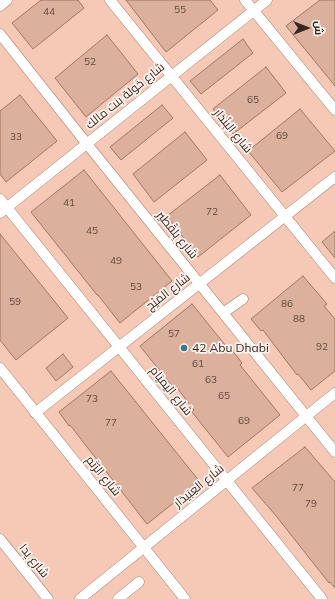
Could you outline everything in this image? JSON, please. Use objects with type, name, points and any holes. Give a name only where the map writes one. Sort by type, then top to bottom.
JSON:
[{"type":"street","points":[[0,6],[7,0]]},
{"type":"street","name":"شارع البِنْدَار","points":[[110,0],[335,278]]},
{"type":"street","points":[[245,0],[335,110]]},
{"type":"street","name":"شارع خَولة بنت مالك","points":[[3,210],[267,0]]},
{"type":"street","name":"شارع بِلقْطير","points":[[0,34],[86,144],[200,283],[335,452]]},
{"type":"street","name":"شارع المَيْج","points":[[36,413],[335,177]]},
{"type":"street","name":"شارع اليميَام","points":[[0,199],[3,210],[119,347],[322,599]]},
{"type":"street","points":[[223,313],[242,299]]},
{"type":"street","name":"شارع الرُتَم","points":[[0,368],[186,599]]},
{"type":"street","name":"شارع العِبَيدَار","points":[[80,599],[92,596],[144,548],[335,393]]},
{"type":"street","name":"شارع يِدا","points":[[0,539],[48,599]]},
{"type":"street","points":[[118,599],[139,582]]},
{"type":"building","points":[[41,0],[78,0],[84,8],[33,49],[12,23]]},
{"type":"building","points":[[126,0],[210,0],[218,10],[166,52]]},
{"type":"building","points":[[320,0],[335,0],[335,86],[286,26]]},
{"type":"building","points":[[107,35],[138,74],[86,117],[55,78]]},
{"type":"building","points":[[243,39],[253,53],[201,94],[190,81]]},
{"type":"building","points":[[266,67],[286,93],[233,134],[213,109]]},
{"type":"building","points":[[20,95],[57,141],[6,182],[0,174],[0,111]]},
{"type":"building","points":[[162,105],[173,118],[121,160],[110,147]]},
{"type":"building","points":[[300,109],[335,151],[282,192],[248,151]]},
{"type":"building","points":[[185,132],[207,160],[154,202],[133,174]]},
{"type":"building","points":[[84,170],[172,281],[120,323],[31,212]]},
{"type":"building","points":[[220,175],[251,215],[198,257],[167,216]]},
{"type":"building","points":[[335,231],[335,258],[322,242]]},
{"type":"building","points":[[0,234],[68,318],[16,360],[0,340]]},
{"type":"building","points":[[303,276],[327,304],[324,306],[335,319],[335,371],[311,390],[298,374],[297,375],[263,330],[261,331],[251,319]]},
{"type":"building","points":[[192,304],[230,351],[232,350],[242,363],[240,365],[280,415],[228,457],[192,412],[194,410],[178,389],[176,391],[140,346]]},
{"type":"building","points":[[63,354],[73,367],[56,381],[46,368]]},
{"type":"building","points":[[111,371],[200,482],[147,524],[59,412]]},
{"type":"building","points":[[305,447],[335,482],[335,588],[330,582],[329,583],[252,488]]},
{"type":"place","name":"42 Abu Dhabi","points":[[184,348]]}]
